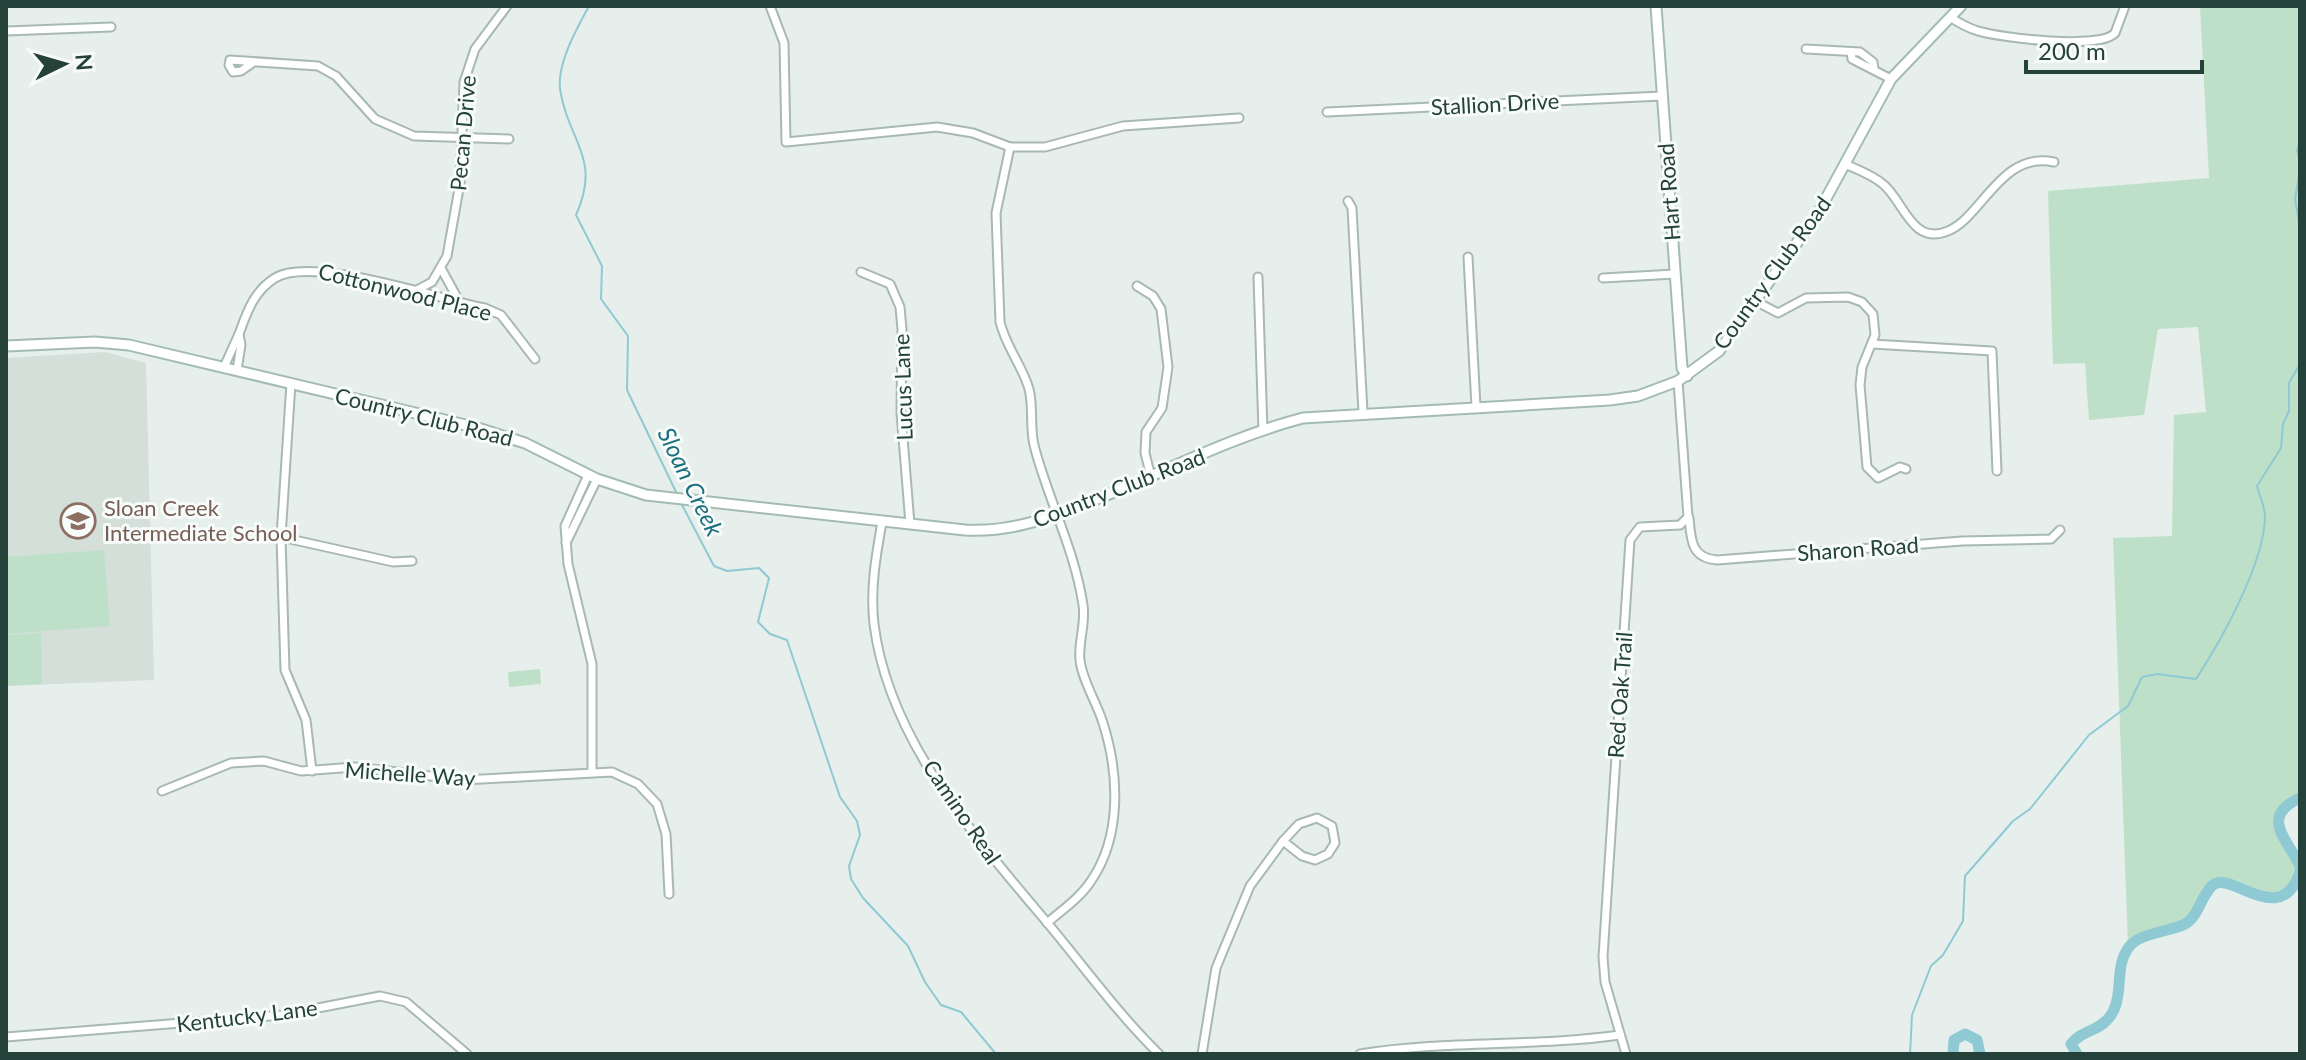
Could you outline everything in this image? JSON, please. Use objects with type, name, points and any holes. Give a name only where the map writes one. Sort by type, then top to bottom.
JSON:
[{"type":"main road","name":"Hart Road","points":[[1656,6],[1683,379]]},
{"type":"main road","name":"Country Club Road","points":[[6,346],[118,344],[237,370],[478,428],[525,443],[624,490],[663,498],[882,522],[991,531],[1012,528],[1059,514],[1263,431],[1303,418],[1363,412],[1610,400],[1638,396],[1683,379],[1719,351],[1757,302],[1817,215],[1891,79],[1961,6]]},
{"type":"street","name":"Pecan Drive","points":[[442,270],[460,183],[468,66],[475,49],[507,6]]},
{"type":"street","points":[[770,6],[784,43],[786,142],[937,127],[973,133],[1010,147],[1058,145],[1123,126],[1239,118]]},
{"type":"street","points":[[1950,17],[1966,27],[1990,34],[2101,41],[2111,38],[2118,29],[2125,6]]},
{"type":"street","points":[[6,31],[111,27]]},
{"type":"street","points":[[1806,49],[1860,52],[1873,62],[1874,69],[1891,79]]},
{"type":"street","points":[[251,64],[318,66],[336,76],[375,119],[392,130],[414,136],[509,139]]},
{"type":"street","name":"Stallion Drive","points":[[1327,112],[1662,96]]},
{"type":"street","points":[[1010,147],[996,213],[1000,322],[1004,339],[1023,371],[1030,392],[1034,447],[1059,514],[1083,605],[1080,660],[1107,736],[1115,802],[1107,848],[1096,874],[1082,893],[1047,923]]},
{"type":"street","points":[[1845,164],[1882,183],[1916,228],[1939,233],[1954,227],[2008,174],[2037,161],[2054,162]]},
{"type":"street","points":[[1348,201],[1352,208],[1363,412]]},
{"type":"street","points":[[1468,257],[1476,407]]},
{"type":"street","name":"Cottonwood Place","points":[[224,367],[259,291],[291,271],[321,269],[501,315],[535,359]]},
{"type":"street","points":[[413,292],[432,282],[442,270],[460,303]]},
{"type":"street","name":"Lucus Lane","points":[[861,272],[890,284],[900,307],[902,423],[910,524]]},
{"type":"street","points":[[1603,278],[1675,274]]},
{"type":"street","points":[[1258,277],[1263,431]]},
{"type":"street","points":[[1137,286],[1153,296],[1161,309],[1168,367],[1162,408],[1146,432],[1145,453],[1151,477]]},
{"type":"street","points":[[1757,302],[1778,313],[1806,298],[1855,299],[1873,314],[1876,330],[1862,367],[1860,385],[1867,467],[1878,478],[1886,477],[1900,467],[1906,469]]},
{"type":"street","name":"Cottonwood Place","points":[[237,370],[241,345],[239,334]]},
{"type":"street","points":[[1872,344],[1992,351],[1997,471]]},
{"type":"street","points":[[1683,379],[1689,511]]},
{"type":"street","points":[[291,383],[281,537],[285,670],[306,720],[312,771]]},
{"type":"street","points":[[592,477],[572,505],[565,526],[565,545],[592,664],[589,719],[592,771]]},
{"type":"street","name":"Sharon Road","points":[[1689,511],[1694,549],[1702,558],[1713,560],[1962,541],[2028,541],[2051,539],[2060,530]]},
{"type":"street","name":"Red Oak Trail","points":[[1626,1054],[1605,982],[1603,957],[1630,540],[1632,532],[1640,527],[1682,524],[1689,511]]},
{"type":"street","name":"Camino Real","points":[[882,522],[873,576],[874,625],[901,711],[935,778],[966,825],[1159,1054]]},
{"type":"street","points":[[281,537],[393,562],[412,561]]},
{"type":"street","name":"Michelle Way","points":[[162,791],[231,763],[264,761],[312,771],[355,767],[464,780],[612,772],[638,784],[657,804],[666,834],[669,894]]},
{"type":"street","points":[[1202,1054],[1216,968],[1250,886],[1283,841],[1299,824],[1317,818],[1332,826],[1335,843],[1328,854],[1315,860],[1302,856],[1283,841]]},
{"type":"street","name":"Kentucky Lane","points":[[6,1037],[282,1015],[380,996],[406,1002],[467,1054]]},
{"type":"street","points":[[1360,1054],[1419,1046],[1585,1040],[1620,1035]]},
{"type":"shaded area","name":"Sloan Creek Intermediate School","points":[[105,352],[146,363],[154,680],[6,686],[6,358]]},
{"type":"green space","points":[[2200,6],[2300,6],[2300,797],[2287,804],[2278,821],[2284,840],[2300,869],[2287,891],[2278,895],[2258,894],[2226,879],[2218,882],[2185,923],[2147,935],[2128,947],[2113,538],[2172,536],[2174,415],[2206,412],[2198,327],[2158,329],[2144,415],[2089,420],[2085,363],[2053,364],[2048,191],[2209,178]]},
{"type":"green space","points":[[104,550],[110,626],[6,634],[6,557]]},
{"type":"green space","points":[[41,633],[42,684],[6,686],[6,635]]},
{"type":"green space","points":[[540,669],[541,684],[509,687],[508,672]]},
{"type":"waterway","name":"Sloan Creek","points":[[589,6],[569,46],[560,79],[564,107],[581,150],[586,178],[576,215],[602,266],[601,299],[628,336],[627,390],[677,494]]},
{"type":"waterway","points":[[2300,142],[2297,150],[2300,161]]},
{"type":"waterway","points":[[2300,170],[2295,199],[2300,228]]},
{"type":"waterway","points":[[1910,1054],[1912,1015],[1931,966],[1943,955],[1963,921],[1965,876],[2013,821],[2030,809],[2089,735],[2128,706],[2142,677],[2157,674],[2196,679],[2217,644],[2258,556],[2265,516],[2257,486],[2281,448],[2283,424],[2289,411],[2289,383],[2300,364]]},
{"type":"waterway","name":"Sloan Creek","points":[[681,503],[714,566],[727,571],[759,568],[769,578],[758,622],[770,634],[787,640],[840,797],[857,821],[860,835],[849,866],[851,879],[863,898],[908,946],[925,982],[941,1005],[961,1012],[996,1054]]},
{"type":"waterway","points":[[2300,798],[2287,805],[2279,821],[2284,839],[2300,866]]},
{"type":"waterway","points":[[2077,1054],[2071,1044],[2079,1036],[2102,1025],[2112,1013],[2118,995],[2121,965],[2134,942],[2185,924],[2194,916],[2213,885],[2232,885],[2269,898],[2281,896],[2292,889],[2300,872]]},
{"type":"waterway","points":[[1953,1054],[1954,1040],[1965,1034],[1977,1040],[1980,1054]]},
{"type":"place","name":"Sloan Creek Intermediate School","points":[[78,521]]}]
